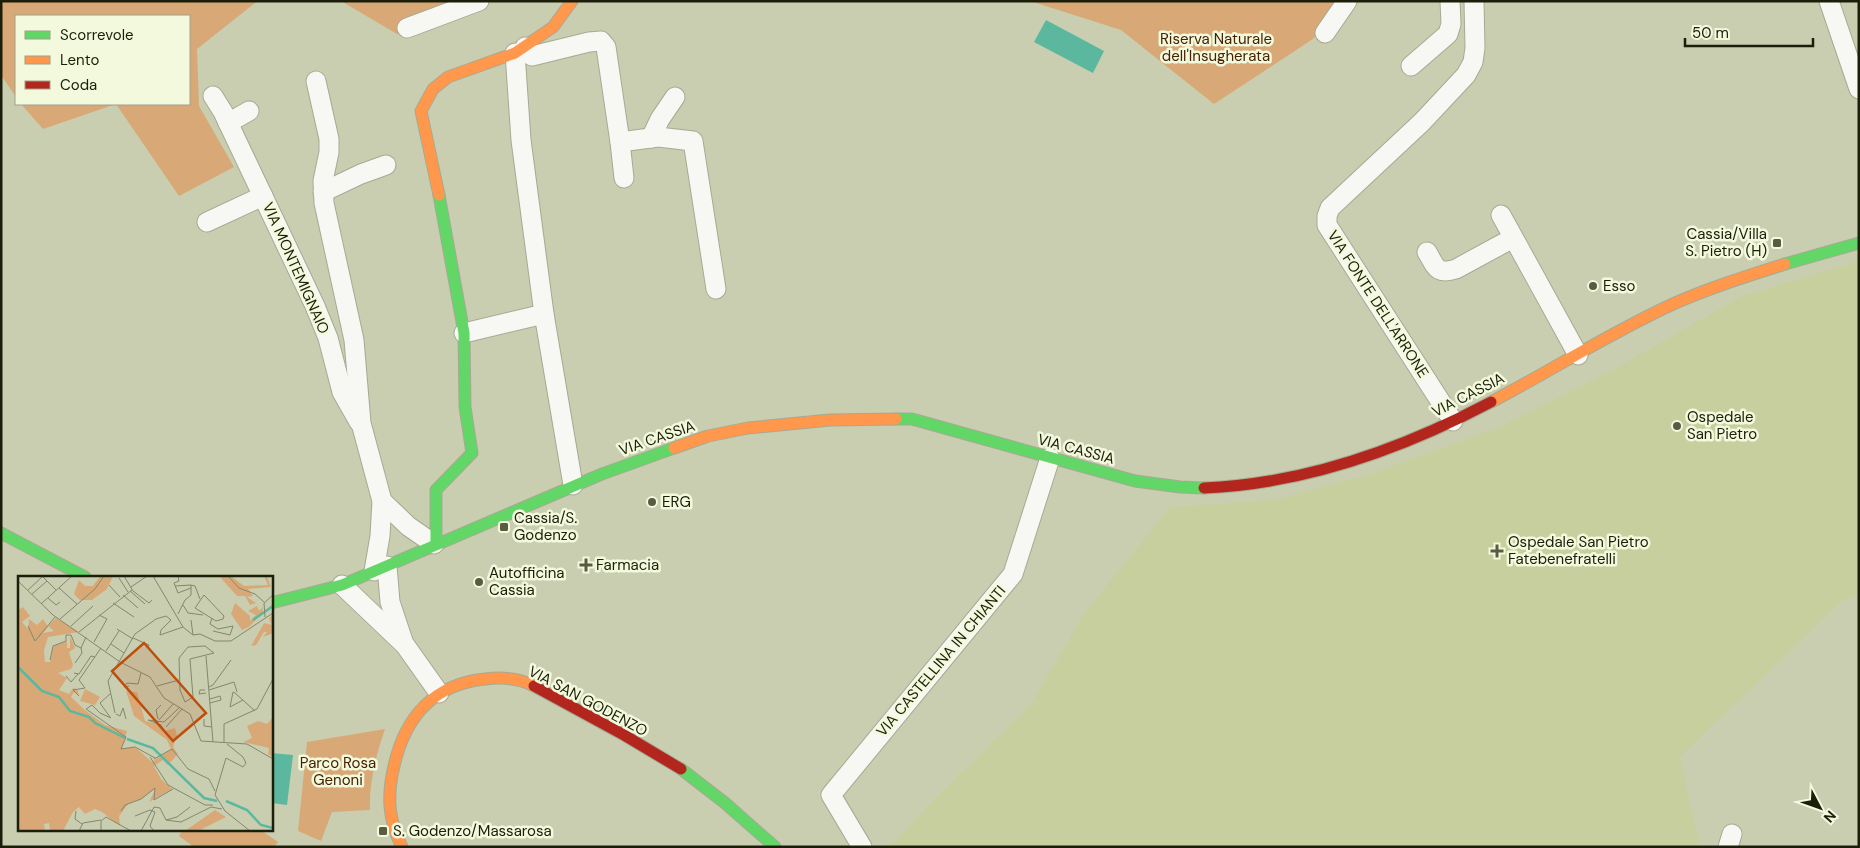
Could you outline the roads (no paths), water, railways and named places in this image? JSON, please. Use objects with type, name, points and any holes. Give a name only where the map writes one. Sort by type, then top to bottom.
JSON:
[{"type":"main road","points":[[435,544],[436,490],[472,453],[465,406],[464,333],[437,184],[421,111],[433,89],[448,77],[520,50],[553,27],[572,1]]},
{"type":"main road","name":"VIA CASSIA","points":[[272,602],[342,584],[573,485],[714,434],[748,428],[830,420],[912,419],[1135,481],[1162,486],[1235,487],[1292,477],[1403,443],[1452,421],[1674,304],[1707,290],[1859,243]]},
{"type":"main road","points":[[1,533],[83,576]]},
{"type":"main road","name":"VIA SAN GODENZO","points":[[402,847],[394,832],[389,808],[389,794],[402,736],[423,706],[439,692],[456,685],[484,678],[504,678],[528,683],[624,735],[684,772],[720,799],[775,847]]},
{"type":"street","points":[[407,28],[479,1]]},
{"type":"street","points":[[1325,33],[1347,1]]},
{"type":"street","points":[[1411,66],[1448,34],[1451,24],[1450,1]]},
{"type":"street","name":"VIA FONTE DELL'ARRONE","points":[[1452,421],[1327,225],[1326,216],[1330,208],[1422,122],[1466,76],[1473,62],[1475,48],[1474,1]]},
{"type":"street","points":[[1829,1],[1859,89]]},
{"type":"street","points":[[573,485],[544,314],[521,140],[520,50],[532,56],[589,42],[601,42],[606,47],[624,178]]},
{"type":"street","name":"VIA MONTEMIGNAIO","points":[[316,81],[329,139],[323,192],[354,340],[361,423],[382,501],[380,568],[404,645]]},
{"type":"street","name":"VIA MONTEMIGNAIO","points":[[213,96],[228,123],[320,316],[330,344],[343,395],[361,423]]},
{"type":"street","points":[[651,138],[660,119],[675,97]]},
{"type":"street","points":[[228,123],[249,111]]},
{"type":"street","points":[[620,142],[658,137],[693,141],[716,289]]},
{"type":"street","points":[[323,192],[361,174],[386,165]]},
{"type":"street","name":"VIA MONTEMIGNAIO","points":[[207,222],[263,196]]},
{"type":"street","points":[[1501,215],[1578,355]]},
{"type":"street","points":[[1427,252],[1437,270],[1447,272],[1456,270],[1513,238]]},
{"type":"street","points":[[464,333],[544,314]]},
{"type":"street","name":"VIA CASTELLINA IN CHIANTI","points":[[862,847],[831,795],[1013,574],[1050,458]]},
{"type":"street","points":[[382,501],[408,526],[435,544]]},
{"type":"street","points":[[342,584],[404,645],[439,692]]},
{"type":"water","points":[[1046,20],[1104,51],[1093,73],[1034,42]]},
{"type":"water","points":[[272,753],[293,755],[287,805],[272,803]]},
{"type":"place","name":"Cassia/Villa S. Pietro (H)","points":[[1777,243]]},
{"type":"place","name":"Esso","points":[[1593,286]]},
{"type":"place","name":"Ospedale San Pietro","points":[[1677,426]]},
{"type":"place","name":"ERG","points":[[652,502]]},
{"type":"place","name":"Cassia/S. Godenzo","points":[[504,527]]},
{"type":"place","name":"Ospedale San Pietro Fatebenefratelli","points":[[1497,551]]},
{"type":"place","name":"Farmacia","points":[[586,565]]},
{"type":"place","name":"Autofficina Cassia","points":[[479,582]]},
{"type":"place","name":"S. Godenzo/Massarosa","points":[[383,831]]},
{"type":"park label","name":"Riserva Naturale dell'Insugherata","points":[[1216,48]]},
{"type":"park label","name":"Parco Rosa Genoni","points":[[338,772]]}]
